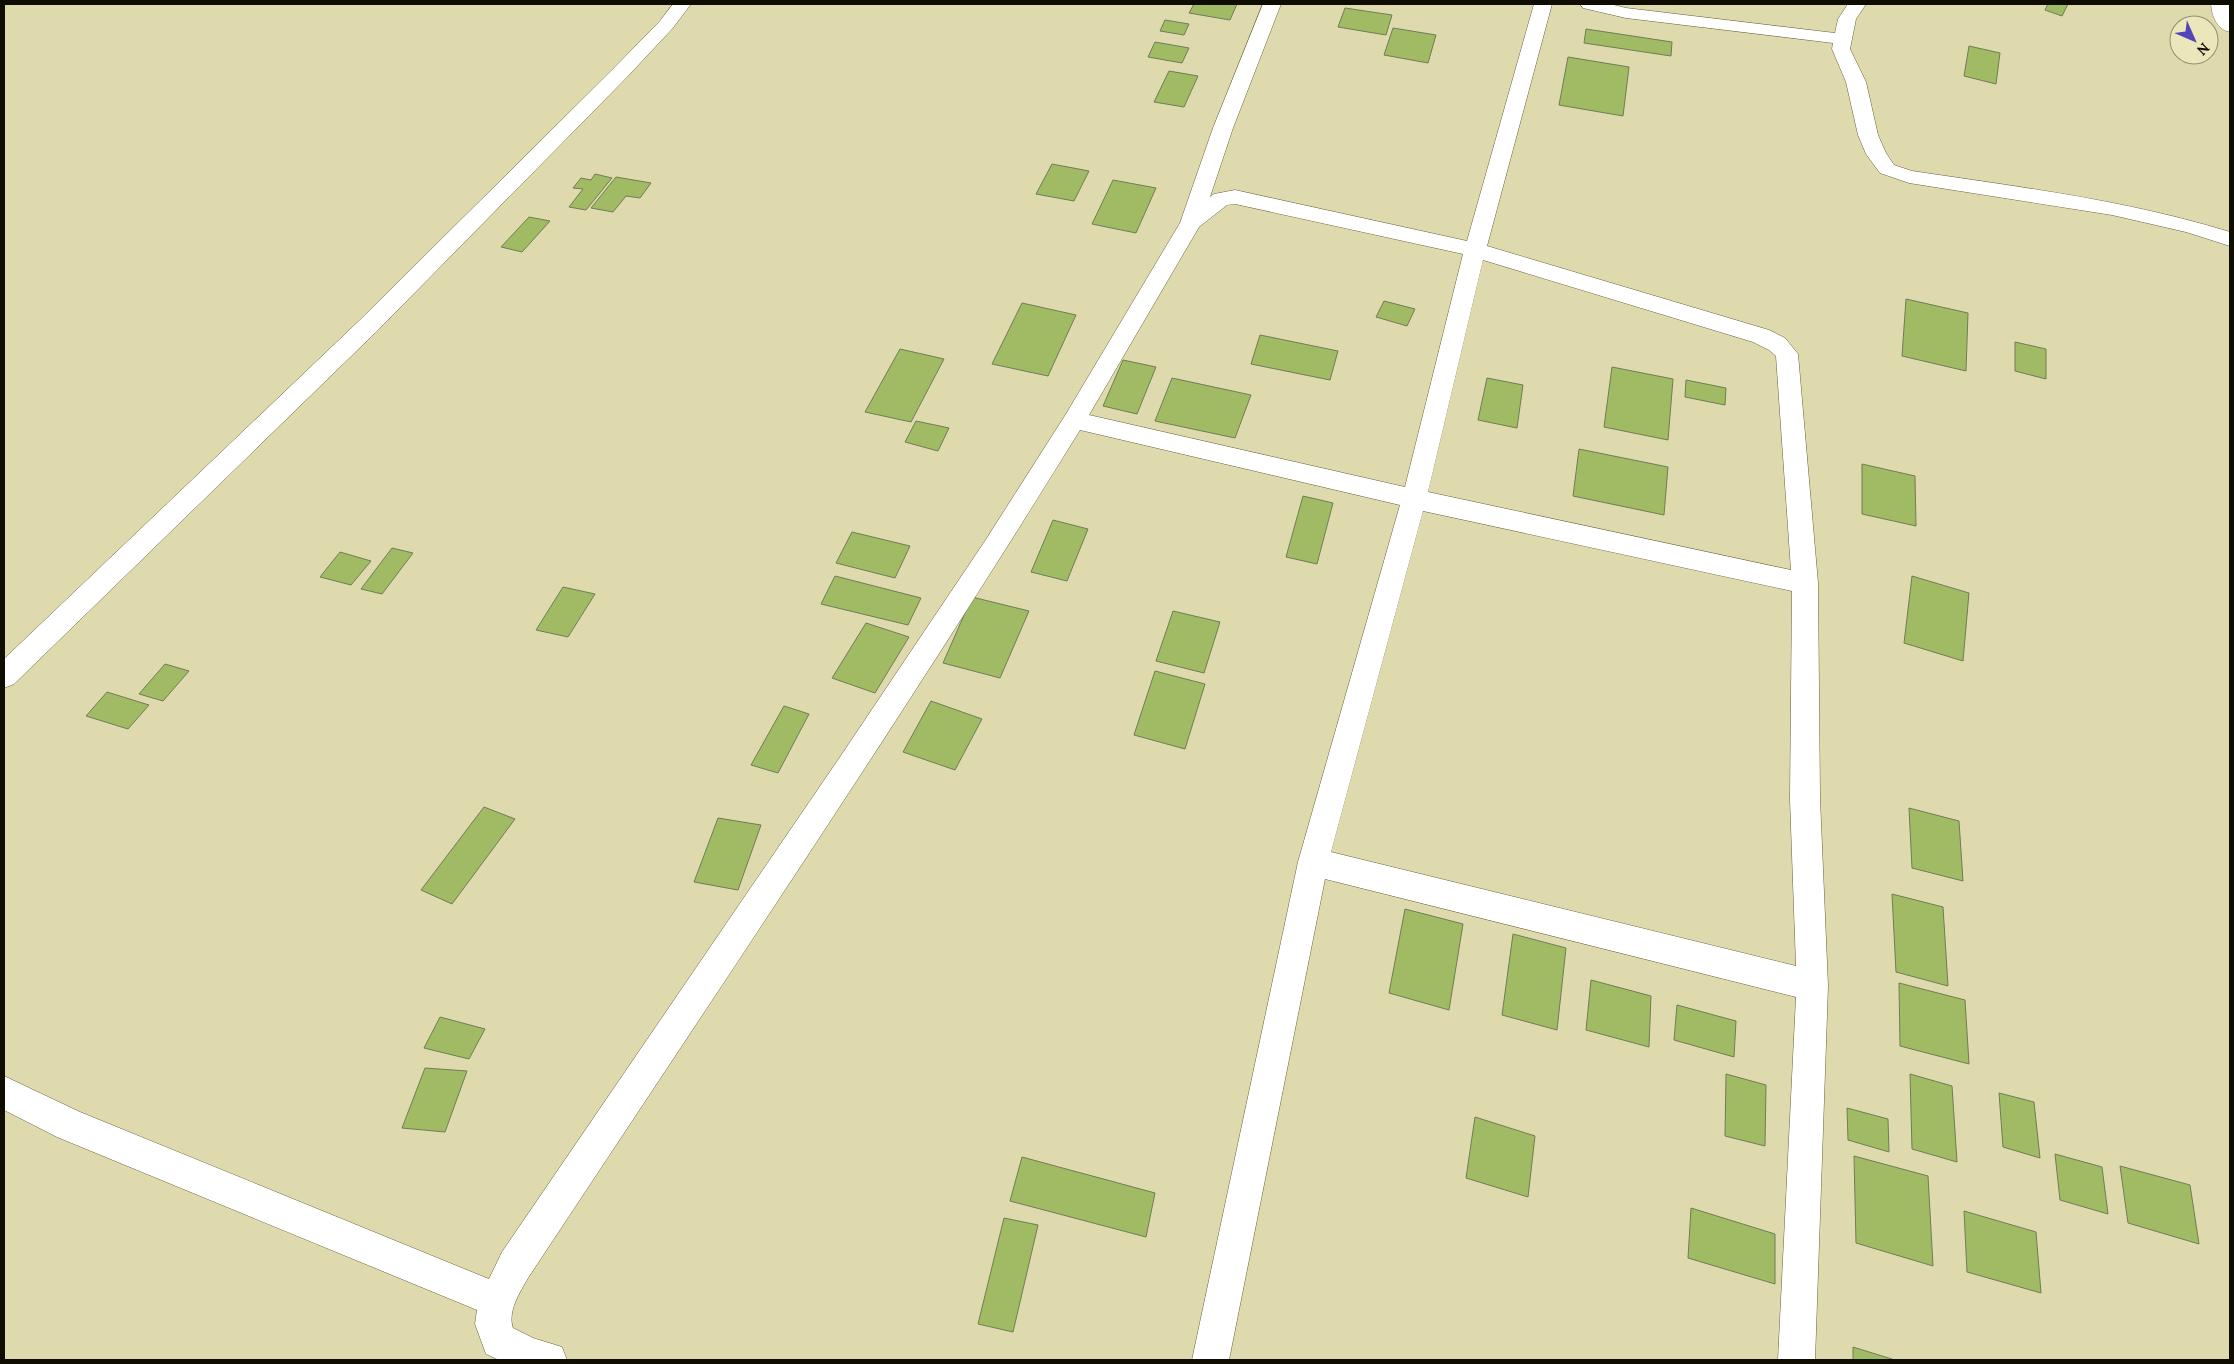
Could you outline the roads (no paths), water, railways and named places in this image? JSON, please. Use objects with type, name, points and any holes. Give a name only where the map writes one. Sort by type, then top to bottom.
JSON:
[{"type":"street","points":[[4,676],[369,325],[614,80],[666,25],[682,4]]},
{"type":"street","points":[[549,1360],[530,1356],[499,1341],[493,1324],[497,1300],[515,1264],[848,770],[994,548],[1074,420],[1191,223],[1223,128],[1272,4]]},
{"type":"street","points":[[1210,1360],[1313,862],[1414,499],[1475,250],[1543,4]]},
{"type":"street","points":[[1589,4],[1626,14],[1843,39]]},
{"type":"street","points":[[1857,4],[1847,19],[1841,49],[1856,82],[1868,134],[1876,154],[1887,169],[1909,177],[2129,213],[2204,230],[2230,239]]},
{"type":"street","points":[[2220,4],[2221,16],[2230,27]]},
{"type":"street","points":[[1191,223],[1222,199],[1236,198],[1264,202],[1475,250],[1761,336],[1777,344],[1787,354],[1805,583],[1805,799],[1812,986],[1797,1360]]},
{"type":"street","points":[[1074,420],[1414,499],[1805,583]]},
{"type":"street","points":[[1313,862],[1812,986]]},
{"type":"street","points":[[4,1093],[69,1125],[497,1300]]}]
